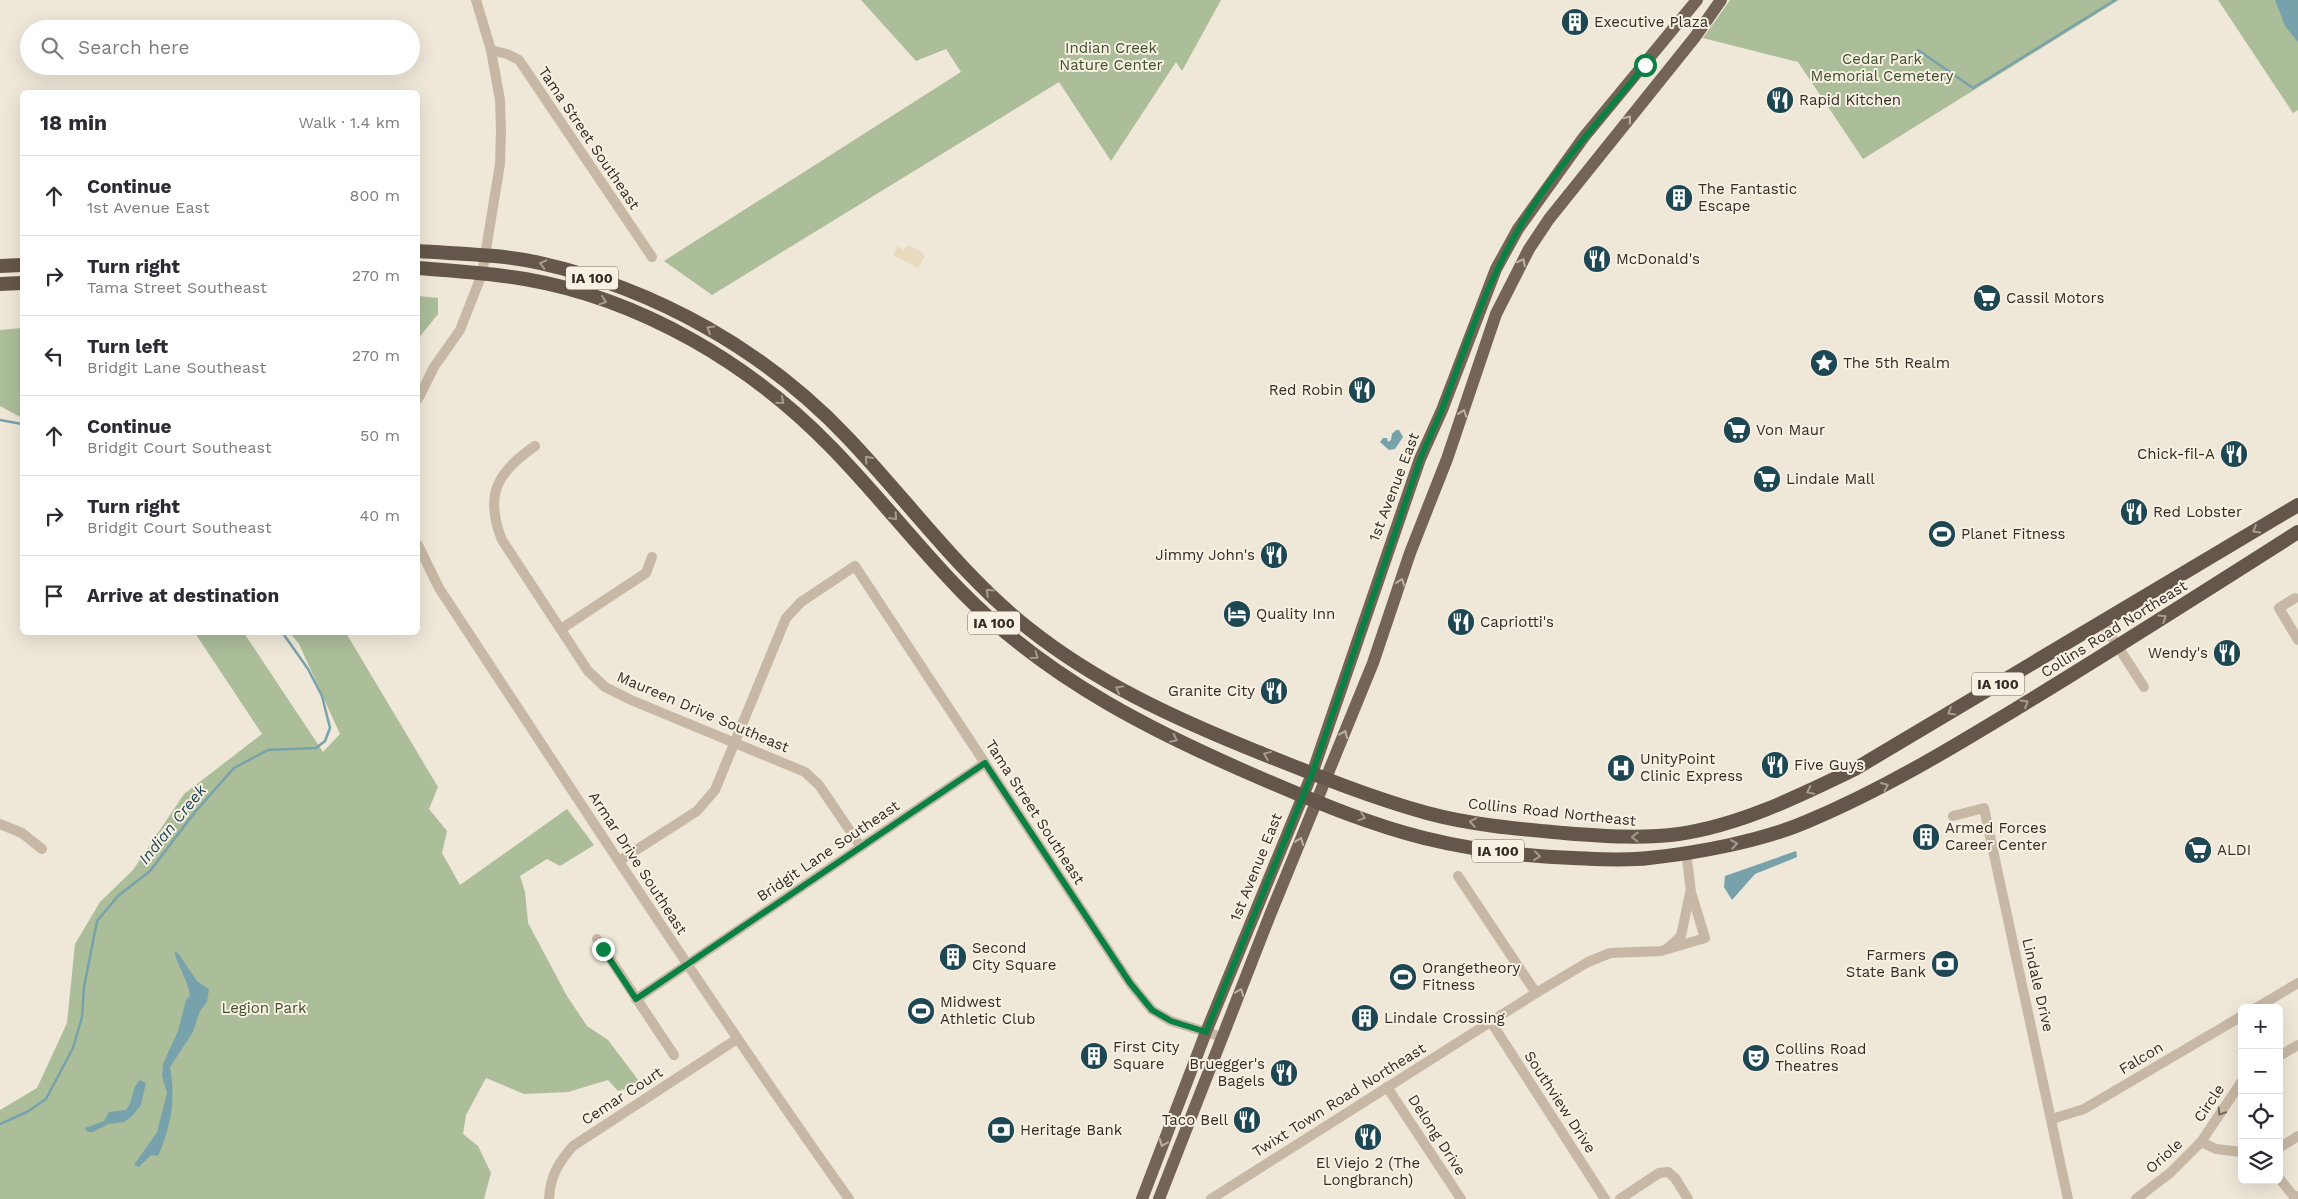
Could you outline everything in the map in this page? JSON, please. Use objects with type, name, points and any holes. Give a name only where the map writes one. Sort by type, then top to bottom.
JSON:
[{"type":"highway","name":"IA 100","points":[[420,252],[485,256],[536,262],[596,279],[662,304],[697,321],[752,354],[814,403],[847,436],[973,577],[1026,627],[1102,680],[1136,699],[1214,734],[1318,776]]},
{"type":"highway","points":[[0,266],[20,265]]},
{"type":"highway","name":"IA 100","points":[[420,268],[482,274],[536,282],[616,305],[685,337],[735,367],[773,394],[815,431],[961,592],[1013,640],[1071,682],[1136,720],[1209,756],[1310,799]]},
{"type":"highway","points":[[0,284],[20,283]]},
{"type":"highway","name":"Collins Road Northeast","points":[[1318,776],[1430,814],[1492,825],[1644,838],[1684,833],[1740,819],[1797,798],[1855,769],[2298,505]]},
{"type":"highway","name":"Collins Road Northeast","points":[[1310,799],[1423,838],[1491,851],[1545,857],[1601,860],[1650,858],[1740,843],[1802,824],[1900,779],[2118,648],[2298,532]]},
{"type":"main road","name":"1st Avenue East","points":[[1159,1199],[1222,1037],[1310,799],[1420,460],[1442,410],[1496,269],[1522,223],[1562,166],[1697,0]]},
{"type":"main road","name":"1st Avenue East","points":[[1318,776],[1373,662],[1410,553],[1447,459],[1496,314],[1512,281],[1529,249],[1554,212],[1695,37],[1721,0]]},
{"type":"main road","name":"1st Avenue East","points":[[1142,1199],[1206,1032],[1310,799]]},
{"type":"street","points":[[420,395],[434,367],[460,330],[482,274],[500,164],[500,100],[492,50],[476,0]]},
{"type":"street","name":"Tama Street Southeast","points":[[492,50],[519,60],[652,257]]},
{"type":"street","name":"Maureen Drive Southeast","points":[[535,446],[518,458],[504,472],[493,502],[494,520],[502,540],[588,671],[605,687],[805,772],[819,784],[862,847]]},
{"type":"street","name":"Armar Drive Southeast","points":[[420,549],[439,588],[687,965],[846,1195]]},
{"type":"street","points":[[561,629],[646,573],[652,557]]},
{"type":"street","name":"Tama Street Southeast","points":[[736,742],[786,618],[801,602],[855,566],[1130,983],[1152,1010],[1171,1021],[1222,1037]]},
{"type":"street","points":[[2295,598],[2278,608],[2298,640]]},
{"type":"street","points":[[2102,622],[2144,687]]},
{"type":"street","points":[[619,861],[697,811],[706,802],[715,790],[736,742]]},
{"type":"street","name":"Bridgit Lane Southeast","points":[[636,999],[985,763]]},
{"type":"street","name":"Lindale Drive","points":[[1954,816],[1984,808],[2068,1199]]},
{"type":"street","points":[[0,824],[22,832],[42,849]]},
{"type":"street","name":"Twixt Town Road Northeast","points":[[1211,1199],[1588,962],[1610,953],[1666,950],[1705,938],[1691,892],[1686,851]]},
{"type":"street","points":[[1458,876],[1536,993]]},
{"type":"street","name":"Twixt Town Road Northeast","points":[[1666,950],[1680,936],[1691,892]]},
{"type":"street","points":[[597,939],[674,1055]]},
{"type":"street","points":[[2263,1004],[2298,983]]},
{"type":"street","name":"Falcon","points":[[2052,1119],[2084,1109],[2238,1018]]},
{"type":"street","name":"Southview Drive","points":[[1491,1022],[1605,1199]]},
{"type":"street","name":"Cemar Court","points":[[549,1199],[551,1181],[559,1161],[573,1146],[737,1039]]},
{"type":"street","points":[[2283,1054],[2298,1045]]},
{"type":"street","name":"Delong Drive","points":[[1387,1087],[1461,1199]]},
{"type":"street","name":"Circle","points":[[2201,1142],[2238,1087]]},
{"type":"street","points":[[2283,1145],[2298,1136]]},
{"type":"street","name":"Oriole","points":[[2136,1199],[2170,1173],[2201,1142],[2216,1149],[2238,1152]]},
{"type":"street","points":[[1620,1199],[1659,1173],[1668,1172],[1688,1199]]},
{"type":"street","points":[[2283,1182],[2297,1197]]},
{"type":"green space","name":"Indian Creek Nature Center","points":[[861,0],[1221,0],[1182,71],[1176,62],[1111,161],[1059,82],[712,295],[664,261],[961,72],[946,49],[916,61]]},
{"type":"green space","name":"Cedar Park Memorial Cemetery","points":[[1730,0],[2119,0],[1863,159],[1798,62],[1703,38]]},
{"type":"green space","points":[[2218,0],[2298,0],[2298,110],[2293,113]]},
{"type":"green space","points":[[420,296],[438,298],[438,314],[420,336]]},
{"type":"green space","points":[[20,328],[20,417],[0,406],[0,330]]},
{"type":"green space","name":"Legion Park","points":[[196,635],[245,635],[323,752],[340,734],[299,644],[292,635],[347,635],[438,787],[429,809],[447,831],[442,853],[460,885],[567,809],[594,845],[560,866],[547,859],[520,876],[525,892],[528,923],[567,996],[587,1026],[608,1040],[642,1085],[618,1091],[608,1080],[568,1092],[524,1094],[486,1078],[466,1115],[463,1134],[478,1146],[491,1173],[484,1199],[0,1199],[0,1110],[37,1088],[67,1023],[75,944],[100,902],[133,870],[184,794],[262,734]]},
{"type":"shaded area","points":[[898,246],[904,250],[907,246],[913,247],[925,256],[918,268],[893,255]]},
{"type":"water","points":[[2275,0],[2298,0],[2298,42],[2285,26]]},
{"type":"water","points":[[1399,430],[1403,437],[1395,449],[1389,450],[1380,442],[1383,438],[1387,438],[1388,442],[1391,440],[1392,434]]},
{"type":"water","points":[[1796,851],[1797,857],[1755,874],[1732,900],[1724,887],[1725,876]]},
{"type":"water","points":[[174,951],[178,953],[197,981],[209,989],[207,1002],[200,1011],[193,1032],[170,1067],[172,1079],[171,1113],[158,1156],[151,1155],[139,1167],[134,1165],[157,1132],[167,1093],[162,1076],[163,1064],[178,1031],[186,1000],[190,996]]},
{"type":"water","points":[[140,1080],[146,1083],[141,1105],[132,1116],[124,1122],[108,1124],[93,1132],[87,1132],[85,1128],[104,1121],[109,1112],[126,1110],[135,1087]]},
{"type":"waterway","points":[[1918,50],[1973,88],[2115,0]]},
{"type":"waterway","name":"Indian Creek","points":[[0,420],[20,424]]},
{"type":"waterway","name":"Indian Creek","points":[[0,1124],[27,1112],[46,1099],[73,1048],[82,1017],[84,987],[97,921],[118,896],[150,871],[195,812],[234,768],[268,750],[316,748],[325,741],[330,728],[322,696],[308,669],[284,635]]},
{"type":"place","name":"Executive Plaza","points":[[1575,22]]},
{"type":"place","name":"Rapid Kitchen","points":[[1780,100]]},
{"type":"place","name":"The Fantastic Escape","points":[[1679,198]]},
{"type":"place","name":"McDonald's","points":[[1597,259]]},
{"type":"place","name":"Cassil Motors","points":[[1987,298]]},
{"type":"place","name":"The 5th Realm","points":[[1824,363]]},
{"type":"place","name":"Red Robin","points":[[1362,390]]},
{"type":"place","name":"Von Maur","points":[[1737,430]]},
{"type":"place","name":"Chick-fil-A","points":[[2234,454]]},
{"type":"place","name":"Lindale Mall","points":[[1767,479]]},
{"type":"place","name":"Red Lobster","points":[[2134,512]]},
{"type":"place","name":"Planet Fitness","points":[[1942,534]]},
{"type":"place","name":"Jimmy John's","points":[[1274,555]]},
{"type":"place","name":"Quality Inn","points":[[1237,614]]},
{"type":"place","name":"Capriotti's","points":[[1461,622]]},
{"type":"place","name":"Wendy's","points":[[2227,653]]},
{"type":"place","name":"Granite City","points":[[1274,691]]},
{"type":"place","name":"Five Guys","points":[[1775,765]]},
{"type":"place","name":"UnityPoint Clinic Express","points":[[1621,768]]},
{"type":"place","name":"Armed Forces Career Center","points":[[1926,837]]},
{"type":"place","name":"ALDI","points":[[2198,850]]},
{"type":"place","name":"Second City Square","points":[[953,957]]},
{"type":"place","name":"Farmers State Bank","points":[[1945,964]]},
{"type":"place","name":"Orangetheory Fitness","points":[[1403,977]]},
{"type":"place","name":"Midwest Athletic Club","points":[[921,1011]]},
{"type":"place","name":"Lindale Crossing","points":[[1365,1018]]},
{"type":"place","name":"First City Square","points":[[1094,1056]]},
{"type":"place","name":"Collins Road Theatres","points":[[1756,1058]]},
{"type":"place","name":"Bruegger's Bagels","points":[[1284,1073]]},
{"type":"place","name":"Taco Bell","points":[[1247,1120]]},
{"type":"place","name":"Heritage Bank","points":[[1001,1130]]},
{"type":"place","name":"El Viejo 2 (The Longbranch)","points":[[1368,1137]]},
{"type":"route","points":[[603,949],[636,999],[985,763],[1130,983],[1152,1010],[1171,1021],[1206,1032],[1312,774],[1420,460],[1442,410],[1496,269],[1518,229],[1541,195],[1584,138],[1645,65]]}]
